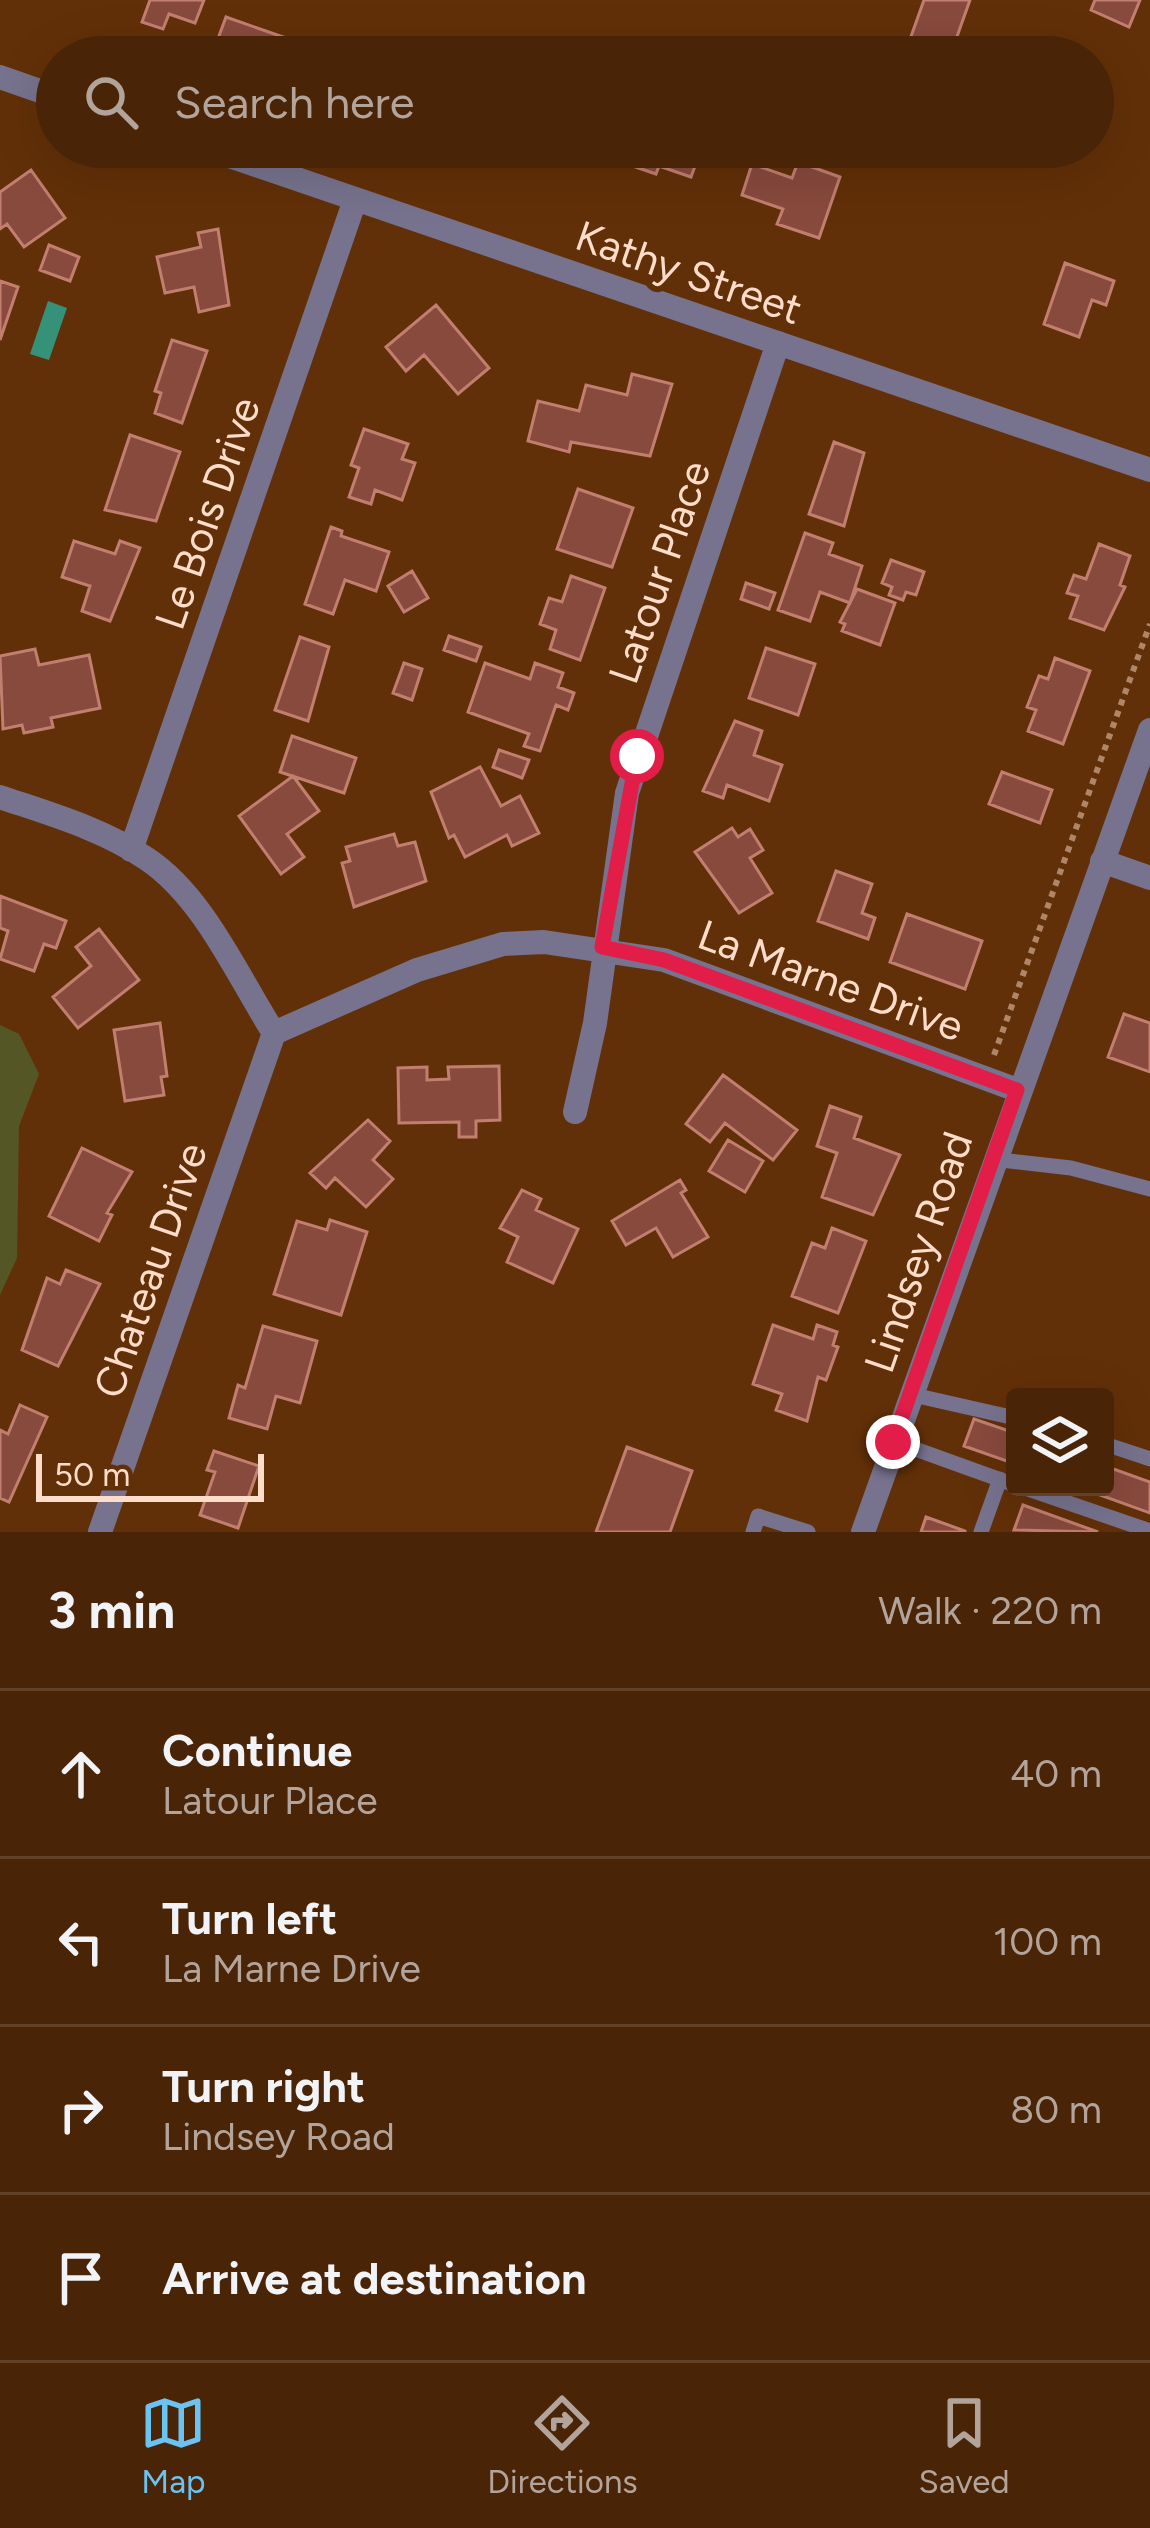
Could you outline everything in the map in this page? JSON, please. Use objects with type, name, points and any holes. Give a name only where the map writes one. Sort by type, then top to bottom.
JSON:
[{"type":"street","points":[[0,77],[36,90]]},
{"type":"street","name":"Kathy Street","points":[[264,168],[1150,470]]},
{"type":"street","name":"Le Bois Drive","points":[[131,850],[356,200]]},
{"type":"street","name":"Latour Place","points":[[575,1112],[595,1023],[602,947],[637,756],[778,343]]},
{"type":"street","name":"Lindsey Road","points":[[862,1532],[1150,730]]},
{"type":"street","points":[[0,797],[99,832],[161,871],[197,912],[274,1033]]},
{"type":"street","points":[[1102,861],[1150,878]]},
{"type":"street","name":"La Marne Drive","points":[[274,1033],[466,953],[503,944],[602,947],[664,960],[1017,1090]]},
{"type":"street","name":"Chateau Drive","points":[[100,1532],[274,1033]]},
{"type":"lane","points":[[992,1160],[1071,1168],[1150,1189]]},
{"type":"lane","points":[[909,1394],[1006,1416]]},
{"type":"lane","points":[[893,1442],[1006,1482]]},
{"type":"lane","points":[[1114,1447],[1150,1459]]},
{"type":"lane","points":[[981,1532],[1006,1493]]},
{"type":"lane","points":[[1046,1496],[1150,1532]]},
{"type":"lane","points":[[752,1532],[758,1516],[808,1532]]},
{"type":"path","points":[[986,1079],[1150,624]]},
{"type":"green space","points":[[0,1025],[19,1034],[39,1074],[19,1126],[17,1258],[0,1295]]},
{"type":"water","points":[[48,301],[67,308],[49,360],[30,354]]},
{"type":"building","points":[[150,0],[204,0],[195,23],[169,14],[163,29],[142,22]]},
{"type":"building","points":[[924,0],[970,0],[957,36],[911,36]]},
{"type":"building","points":[[1095,0],[1140,0],[1129,27],[1091,10]]},
{"type":"building","points":[[226,17],[280,36],[219,36]]},
{"type":"building","points":[[665,168],[694,168],[691,177]]},
{"type":"building","points":[[751,168],[792,178],[796,168],[815,168],[840,177],[819,238],[777,224],[783,209],[742,195]]},
{"type":"building","points":[[31,170],[65,218],[24,247],[7,224],[0,229],[0,192]]},
{"type":"building","points":[[218,229],[229,305],[199,312],[194,287],[165,293],[157,257],[201,247],[198,233]]},
{"type":"building","points":[[49,245],[79,257],[70,281],[40,270]]},
{"type":"building","points":[[1065,263],[1114,281],[1106,305],[1092,300],[1079,337],[1044,324]]},
{"type":"building","points":[[0,281],[18,287],[0,340]]},
{"type":"building","points":[[436,305],[489,368],[458,394],[424,355],[406,371],[386,347]]},
{"type":"building","points":[[172,340],[207,351],[182,423],[155,413],[161,393],[155,391]]},
{"type":"building","points":[[632,374],[672,384],[650,456],[571,442],[569,452],[528,441],[538,401],[579,411],[586,385],[627,395]]},
{"type":"building","points":[[364,429],[408,444],[402,459],[415,463],[402,500],[375,490],[371,504],[349,497],[359,468],[351,465]]},
{"type":"building","points":[[130,435],[180,452],[156,521],[105,510]]},
{"type":"building","points":[[834,442],[864,453],[844,526],[809,514]]},
{"type":"building","points":[[578,489],[633,508],[612,567],[557,549]]},
{"type":"building","points":[[331,527],[342,531],[341,536],[389,552],[376,591],[345,580],[333,614],[305,604]]},
{"type":"building","points":[[805,533],[833,543],[829,554],[862,566],[850,603],[820,592],[810,621],[778,610]]},
{"type":"building","points":[[74,541],[115,554],[120,541],[140,548],[110,621],[82,611],[90,586],[62,577]]},
{"type":"building","points":[[1099,544],[1130,556],[1120,585],[1125,587],[1104,630],[1070,618],[1078,596],[1067,593],[1074,575],[1086,579]]},
{"type":"building","points":[[891,560],[924,572],[916,595],[906,592],[903,600],[889,595],[892,587],[882,583]]},
{"type":"building","points":[[412,571],[428,598],[404,612],[388,586]]},
{"type":"building","points":[[571,576],[605,588],[580,660],[550,649],[556,630],[540,624],[549,598],[562,602]]},
{"type":"building","points":[[746,583],[775,593],[769,609],[741,599]]},
{"type":"building","points":[[857,589],[895,603],[880,645],[842,631],[845,624],[840,622]]},
{"type":"building","points":[[449,636],[481,647],[476,661],[444,650]]},
{"type":"building","points":[[300,637],[329,647],[308,721],[275,710]]},
{"type":"building","points":[[766,648],[815,664],[798,715],[749,698]]},
{"type":"building","points":[[35,649],[39,665],[89,655],[100,708],[51,718],[53,727],[24,733],[22,725],[3,729],[0,656]]},
{"type":"building","points":[[1055,658],[1090,671],[1063,744],[1028,731],[1036,710],[1027,707],[1039,676],[1048,679]]},
{"type":"building","points":[[404,663],[422,669],[412,700],[393,693]]},
{"type":"building","points":[[485,663],[530,679],[535,663],[563,673],[558,687],[574,693],[568,710],[556,705],[540,751],[524,746],[529,734],[468,712]]},
{"type":"building","points":[[735,721],[762,731],[754,755],[782,765],[769,801],[727,785],[723,798],[703,791]]},
{"type":"building","points":[[292,736],[356,758],[344,793],[280,772]]},
{"type":"building","points":[[499,750],[529,760],[522,778],[493,767]]},
{"type":"building","points":[[480,767],[501,806],[520,796],[539,833],[512,846],[507,835],[465,857],[454,835],[449,838],[431,792]]},
{"type":"building","points":[[1002,772],[1052,790],[1040,823],[989,804]]},
{"type":"building","points":[[293,776],[319,811],[287,834],[304,857],[281,874],[239,816]]},
{"type":"building","points":[[732,828],[738,837],[750,829],[763,850],[750,858],[772,893],[739,913],[695,852]]},
{"type":"building","points":[[394,834],[398,846],[415,842],[426,881],[354,907],[342,863],[350,861],[346,847]]},
{"type":"building","points":[[836,871],[872,884],[862,913],[875,918],[868,939],[818,921]]},
{"type":"building","points":[[0,896],[66,921],[56,948],[44,944],[34,971],[0,959],[8,931],[0,928]]},
{"type":"building","points":[[907,914],[982,941],[965,989],[890,962]]},
{"type":"building","points":[[99,929],[139,980],[78,1028],[53,997],[91,966],[76,947]]},
{"type":"building","points":[[1124,1014],[1150,1023],[1150,1072],[1108,1057]]},
{"type":"building","points":[[160,1023],[167,1076],[161,1077],[164,1095],[125,1101],[114,1030]]},
{"type":"building","points":[[499,1066],[500,1120],[476,1121],[476,1137],[459,1137],[459,1122],[399,1123],[398,1068],[427,1067],[427,1080],[449,1079],[448,1067]]},
{"type":"building","points":[[723,1075],[797,1130],[773,1160],[725,1123],[710,1142],[686,1124]]},
{"type":"building","points":[[830,1106],[861,1117],[854,1138],[900,1155],[873,1215],[822,1197],[837,1153],[817,1146]]},
{"type":"building","points":[[368,1120],[390,1141],[373,1160],[393,1179],[366,1207],[335,1178],[326,1188],[310,1173]]},
{"type":"building","points":[[728,1140],[763,1161],[745,1192],[709,1171]]},
{"type":"building","points":[[82,1148],[132,1172],[107,1213],[112,1215],[99,1241],[49,1216]]},
{"type":"building","points":[[680,1180],[686,1190],[681,1193],[708,1237],[673,1257],[656,1228],[626,1245],[612,1221]]},
{"type":"building","points":[[522,1190],[541,1199],[536,1210],[578,1229],[553,1283],[507,1262],[518,1237],[500,1228]]},
{"type":"building","points":[[330,1220],[367,1232],[341,1315],[274,1294],[297,1221],[327,1230]]},
{"type":"building","points":[[832,1228],[866,1241],[838,1313],[792,1296],[812,1243],[825,1248]]},
{"type":"building","points":[[66,1270],[100,1284],[58,1366],[22,1350],[47,1278],[60,1284]]},
{"type":"building","points":[[773,1325],[813,1339],[817,1325],[837,1332],[833,1345],[838,1347],[826,1380],[818,1377],[807,1421],[776,1410],[782,1394],[753,1384]]},
{"type":"building","points":[[263,1326],[317,1341],[300,1403],[276,1396],[267,1429],[229,1418],[238,1385],[245,1388]]},
{"type":"building","points":[[20,1405],[47,1417],[9,1502],[0,1498],[0,1430],[8,1434]]},
{"type":"building","points":[[974,1419],[1006,1430],[1006,1461],[964,1446]]},
{"type":"building","points":[[627,1447],[692,1471],[670,1532],[596,1532]]},
{"type":"building","points":[[214,1451],[259,1466],[238,1528],[200,1515],[215,1472],[207,1470]]},
{"type":"building","points":[[1114,1469],[1150,1482],[1150,1513],[1103,1496],[1114,1496]]},
{"type":"building","points":[[1023,1505],[1098,1532],[1014,1530]]},
{"type":"building","points":[[926,1517],[965,1531],[965,1532],[921,1532]]},
{"type":"route","points":[[637,756],[617,844],[602,947],[664,960],[1017,1090],[893,1442]]}]
